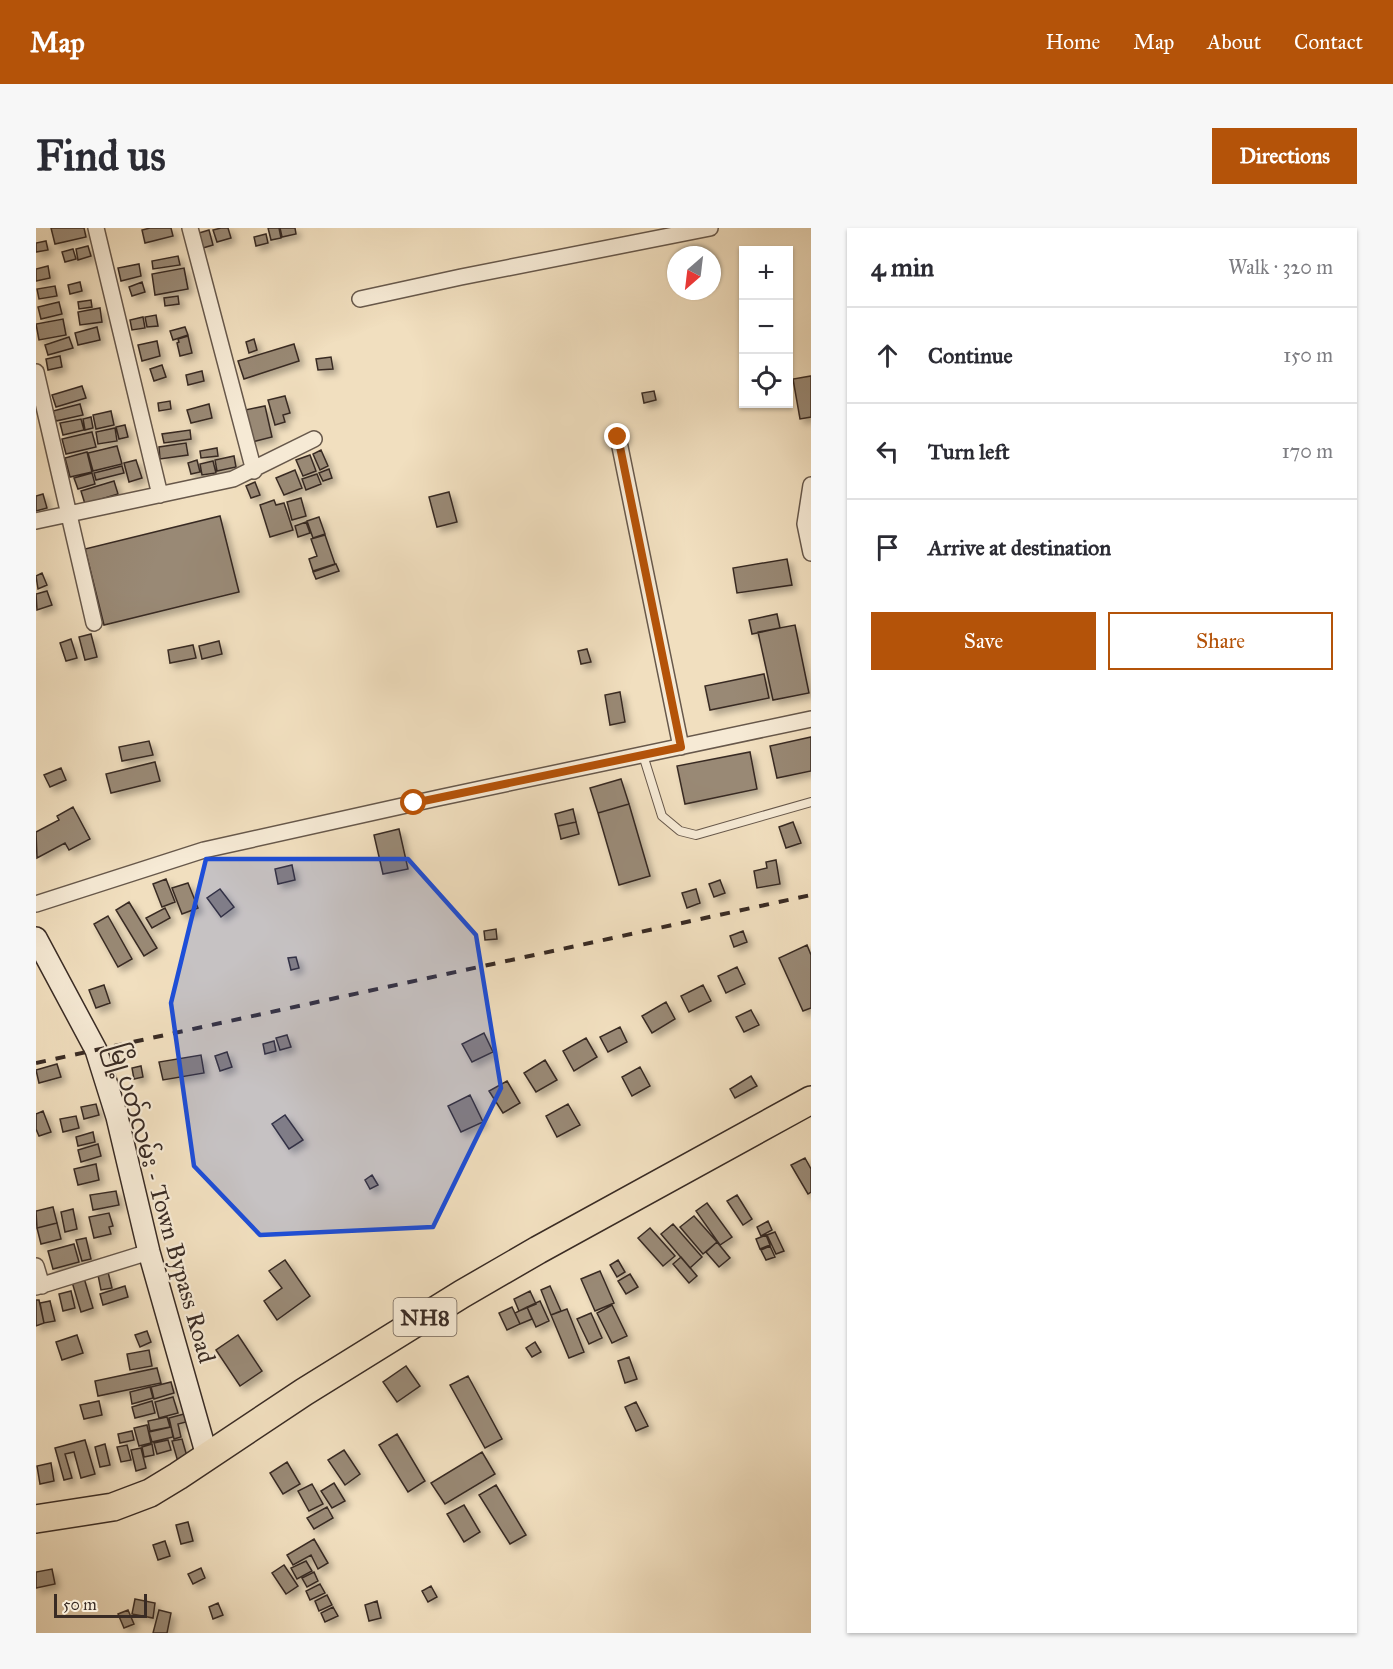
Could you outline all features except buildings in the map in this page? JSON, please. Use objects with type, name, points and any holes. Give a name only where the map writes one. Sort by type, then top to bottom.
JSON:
[{"type":"highway","name":"NH8","points":[[36,1519],[113,1507],[150,1493],[462,1294],[811,1100]]},
{"type":"main road","name":"မြို့ပတ်လမ်း - Town Bypass Road","points":[[36,938],[96,1050],[117,1117],[148,1252],[207,1456]]},
{"type":"street","points":[[96,228],[160,495]]},
{"type":"street","points":[[190,228],[254,471]]},
{"type":"street","points":[[360,299],[710,228]]},
{"type":"street","points":[[36,372],[94,623]]},
{"type":"street","points":[[618,437],[681,747]]},
{"type":"street","points":[[36,521],[233,479],[254,471],[314,439]]},
{"type":"street","points":[[811,485],[805,524],[811,553]]},
{"type":"street","points":[[36,904],[204,850],[811,719]]},
{"type":"street","points":[[36,1266],[39,1286],[148,1252]]},
{"type":"lane","points":[[643,755],[662,816],[680,831],[696,835],[811,802]]},
{"type":"highlighted area","points":[[206,859],[408,859],[476,935],[501,1088],[433,1227],[260,1235],[194,1166],[171,1003]]},
{"type":"railway","points":[[36,1063],[811,895]]},
{"type":"route","points":[[414,803],[681,747],[618,437]]}]
